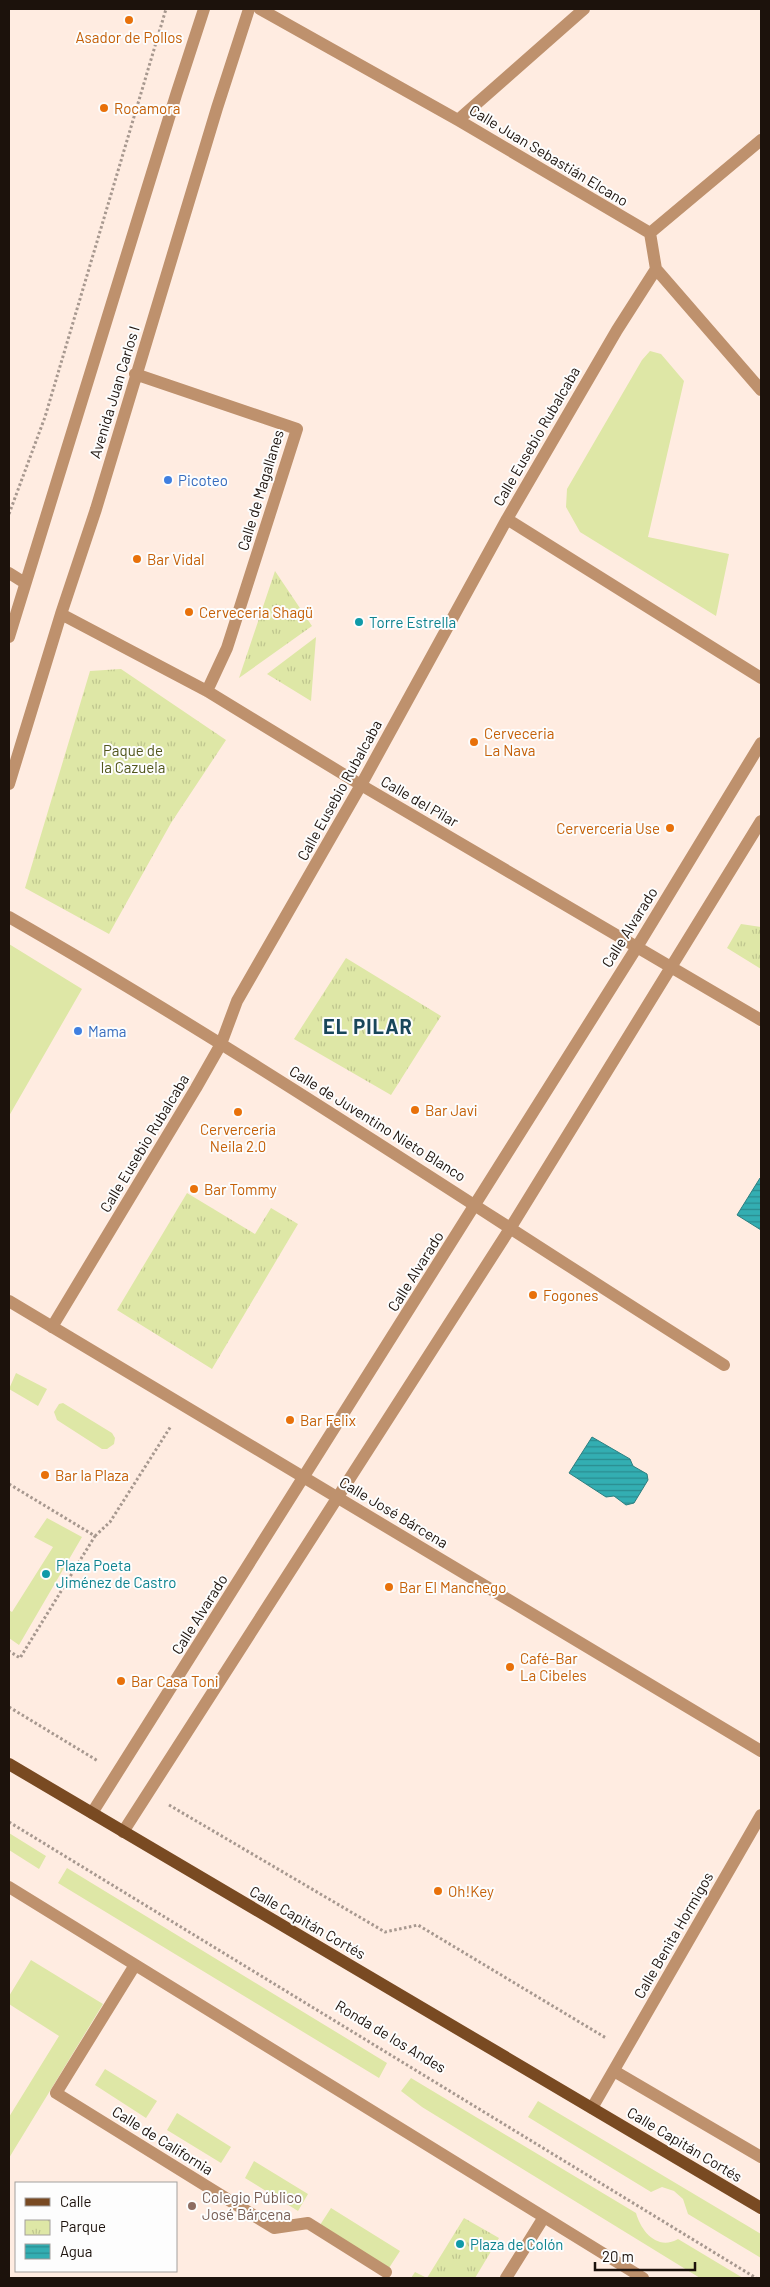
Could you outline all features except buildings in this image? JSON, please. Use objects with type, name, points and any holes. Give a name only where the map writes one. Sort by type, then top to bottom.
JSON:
[{"type":"main road","name":"Calle Capitán Cortés","points":[[9,1764],[761,2208]]},
{"type":"street","name":"Avenida Juan Carlos I","points":[[9,637],[204,9]]},
{"type":"street","name":"Avenida Juan Carlos I","points":[[9,784],[61,614],[96,509],[135,374],[249,9]]},
{"type":"street","name":"Calle Juan Sebastián Elcano","points":[[260,9],[458,120],[650,233]]},
{"type":"street","points":[[458,120],[584,9]]},
{"type":"street","points":[[761,140],[650,233],[656,269],[761,390]]},
{"type":"street","name":"Calle Eusebio Rubalcaba","points":[[52,1327],[221,1044],[237,1001],[361,785],[507,519],[617,330],[656,269]]},
{"type":"street","name":"Calle de Magallanes","points":[[135,374],[297,429],[227,648],[207,691]]},
{"type":"street","points":[[507,519],[761,678]]},
{"type":"street","points":[[9,573],[25,583]]},
{"type":"street","name":"Calle del Pilar","points":[[61,614],[207,691],[361,785],[761,1020]]},
{"type":"street","name":"Calle Alvarado","points":[[92,1813],[637,947],[761,743]]},
{"type":"street","points":[[123,1832],[511,1227],[761,821]]},
{"type":"street","name":"Calle de Juventino Nieto Blanco","points":[[9,917],[221,1044],[475,1204],[724,1365]]},
{"type":"street","name":"Calle José Bárcena","points":[[9,1301],[761,1751]]},
{"type":"street","name":"Calle Benita Hormigos","points":[[614,2071],[761,1815]]},
{"type":"street","points":[[9,1887],[643,2278]]},
{"type":"street","name":"Calle de California","points":[[135,1965],[56,2093],[274,2228],[308,2223],[386,2272]]},
{"type":"street","points":[[592,2108],[614,2071]]},
{"type":"street","name":"Calle Capitán Cortés","points":[[614,2071],[761,2157]]},
{"type":"street","points":[[506,2278],[544,2217]]},
{"type":"path","points":[[9,514],[46,417],[166,9]]},
{"type":"path","points":[[9,1651],[20,1658],[95,1536],[110,1522],[184,1406]]},
{"type":"path","points":[[9,1484],[95,1536]]},
{"type":"path","points":[[9,1707],[118,1772]]},
{"type":"path","points":[[149,1792],[385,1932],[418,1925],[626,2050]]},
{"type":"path","name":"Ronda de los Andes","points":[[9,1822],[756,2278]]},
{"type":"green space","points":[[650,351],[661,354],[684,381],[648,537],[729,554],[716,616],[580,532],[566,507],[567,489],[642,360]]},
{"type":"green space","points":[[275,571],[312,626],[239,678]]},
{"type":"green space","points":[[316,637],[311,701],[267,674]]},
{"type":"green space","name":"Paque de la Cazuela","points":[[121,669],[226,740],[171,823],[109,934],[25,888],[90,671]]},
{"type":"green space","points":[[741,924],[761,927],[761,969],[727,948]]},
{"type":"green space","points":[[9,944],[82,989],[9,1116]]},
{"type":"green space","points":[[346,958],[441,1016],[391,1095],[294,1039]]},
{"type":"green space","points":[[187,1193],[255,1234],[271,1208],[298,1224],[212,1369],[117,1310]]},
{"type":"green space","points":[[16,1373],[47,1389],[38,1406],[9,1389]]},
{"type":"green space","points":[[63,1403],[112,1433],[115,1438],[114,1444],[107,1449],[102,1449],[57,1420],[54,1412],[59,1404]]},
{"type":"green space","points":[[47,1518],[82,1537],[19,1645],[9,1638],[9,1610],[12,1612],[53,1547],[34,1537]]},
{"type":"green space","points":[[9,1833],[46,1856],[39,1869],[9,1850]]},
{"type":"green space","points":[[67,1868],[387,2063],[379,2078],[58,1883]]},
{"type":"green space","points":[[31,1960],[103,2004],[9,2158],[9,2117],[59,2036],[9,2004],[9,1996]]},
{"type":"green space","points":[[105,2069],[157,2101],[146,2118],[95,2085]]},
{"type":"green space","points":[[411,2078],[636,2213],[646,2232],[657,2241],[663,2243],[678,2239],[743,2278],[700,2278],[422,2107],[401,2091]]},
{"type":"green space","points":[[538,2101],[761,2234],[761,2258],[688,2214],[683,2199],[674,2191],[662,2187],[651,2192],[528,2117]]},
{"type":"green space","points":[[177,2113],[231,2147],[221,2163],[167,2130]]},
{"type":"green space","points":[[254,2161],[308,2194],[298,2211],[245,2178]]},
{"type":"green space","points":[[331,2208],[400,2251],[389,2268],[320,2225]]},
{"type":"green space","points":[[464,2218],[499,2238],[475,2278],[427,2278]]},
{"type":"green space","points":[[415,2272],[427,2278],[411,2278]]},
{"type":"water","points":[[761,1179],[761,1230],[737,1215]]},
{"type":"water","points":[[592,1437],[630,1459],[633,1466],[647,1474],[648,1480],[634,1503],[626,1505],[614,1496],[606,1497],[569,1473]]},
{"type":"place","name":"Asador de Pollos","points":[[129,20]]},
{"type":"place","name":"Rocamora","points":[[104,108]]},
{"type":"place","name":"Picoteo","points":[[168,480]]},
{"type":"place","name":"Bar Vidal","points":[[137,559]]},
{"type":"place","name":"Cerveceria Shagü","points":[[189,612]]},
{"type":"place","name":"Torre Estrella","points":[[359,622]]},
{"type":"place","name":"Cerveceria La Nava","points":[[474,742]]},
{"type":"place","name":"Cerverceria Use","points":[[670,828]]},
{"type":"place","name":"Mama","points":[[78,1031]]},
{"type":"place","name":"Bar Javi","points":[[415,1110]]},
{"type":"place","name":"Cerverceria Neila 2.0","points":[[238,1112]]},
{"type":"place","name":"Bar Tommy","points":[[194,1189]]},
{"type":"place","name":"Fogones","points":[[533,1295]]},
{"type":"place","name":"Bar Felix","points":[[290,1420]]},
{"type":"place","name":"Bar la Plaza","points":[[45,1475]]},
{"type":"place","name":"Plaza Poeta Jiménez de Castro","points":[[46,1574]]},
{"type":"place","name":"Bar El Manchego","points":[[389,1587]]},
{"type":"place","name":"Café-Bar La Cibeles","points":[[510,1667]]},
{"type":"place","name":"Bar Casa Toni","points":[[121,1681]]},
{"type":"place","name":"Oh!Key","points":[[438,1891]]},
{"type":"place","name":"Colegio Público José Bárcena","points":[[192,2206]]},
{"type":"place","name":"Plaza de Colón","points":[[460,2244]]},
{"type":"district","name":"EL PILAR","points":[[368,1026]]}]
